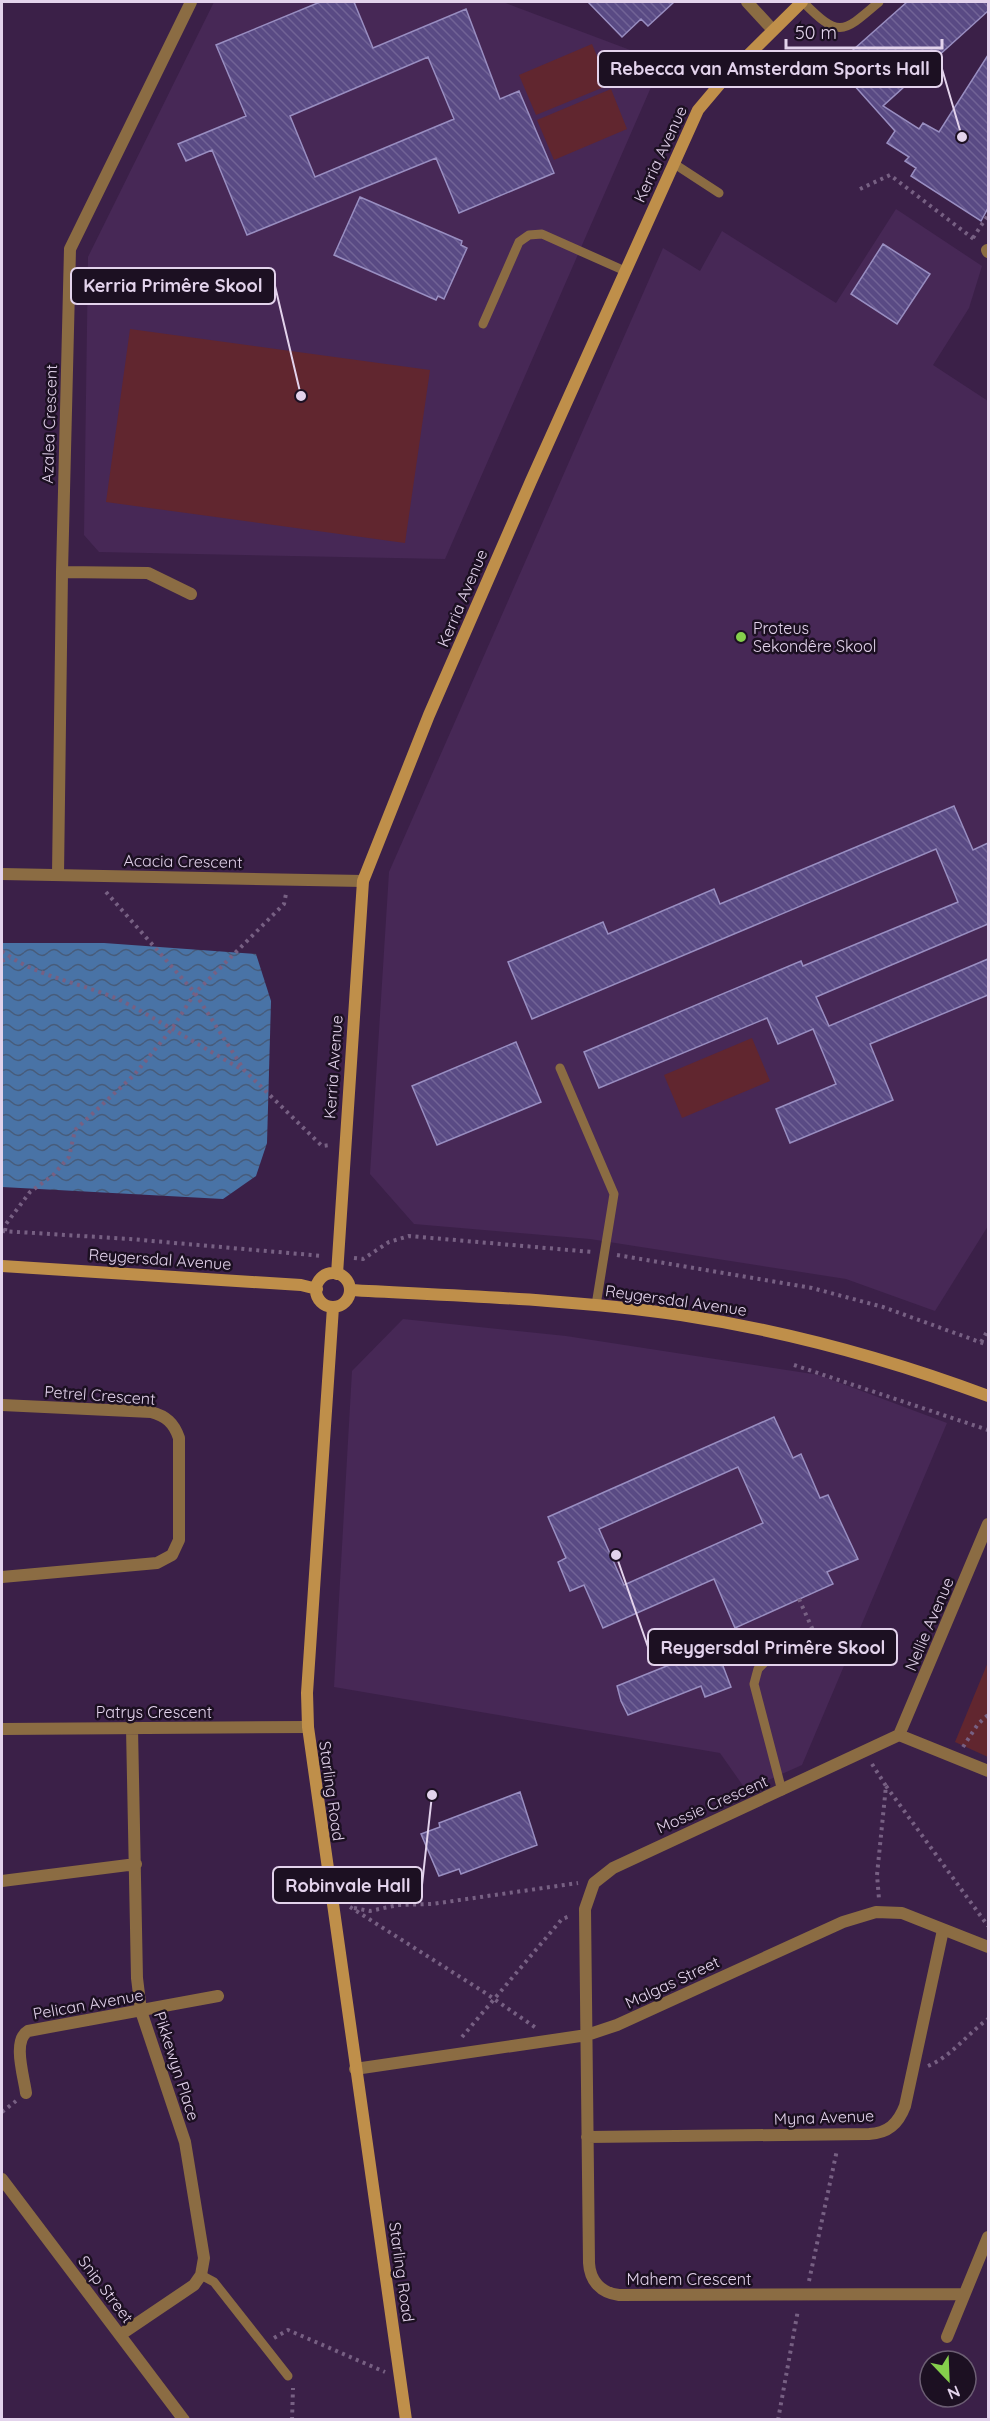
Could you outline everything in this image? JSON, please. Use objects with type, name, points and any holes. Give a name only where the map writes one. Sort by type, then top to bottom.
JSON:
[{"type":"street","name":"Azalea Crescent","points":[[58,875],[62,572],[70,249],[191,2]]},
{"type":"street","points":[[747,2],[772,29]]},
{"type":"street","name":"Kerria Avenue","points":[[337,1274],[363,881],[429,715],[698,110],[772,29],[803,2]]},
{"type":"street","points":[[62,572],[148,573],[191,594]]},
{"type":"street","name":"Acacia Crescent","points":[[2,874],[363,881]]},
{"type":"street","name":"Reygersdal Avenue","points":[[2,1266],[301,1285],[317,1289]]},
{"type":"street","points":[[337,1274],[346,1279],[350,1290],[343,1304],[333,1306],[323,1303],[317,1289],[321,1279],[337,1274]]},
{"type":"street","name":"Reygersdal Avenue","points":[[350,1290],[596,1305],[680,1315],[801,1338],[912,1369],[988,1396]]},
{"type":"street","name":"Starling Road","points":[[333,1306],[307,1693],[308,1727],[328,1882],[406,2420]]},
{"type":"street","name":"Petrel Crescent","points":[[2,1405],[151,1412],[167,1419],[178,1438],[179,1540],[172,1556],[157,1563],[2,1577]]},
{"type":"street","name":"Nellie Avenue","points":[[899,1736],[988,1524]]},
{"type":"street","name":"Patrys Crescent","points":[[2,1729],[308,1727]]},
{"type":"street","name":"Pikkewyn Place","points":[[132,1728],[137,1978],[141,2011],[185,2142],[204,2259],[201,2275]]},
{"type":"street","points":[[899,1736],[988,1771]]},
{"type":"street","name":"Mossie Crescent","points":[[590,1888],[599,1877],[613,1868],[899,1736]]},
{"type":"street","points":[[2,1881],[136,1864]]},
{"type":"street","points":[[587,2034],[585,1909],[590,1888]]},
{"type":"street","name":"Malgas Street","points":[[355,2069],[540,2042],[587,2034],[617,2025],[843,1922],[876,1912],[902,1913],[988,1947]]},
{"type":"street","name":"Myna Avenue","points":[[587,2137],[876,2134],[890,2128],[902,2115],[943,1930]]},
{"type":"street","name":"Pelican Avenue","points":[[26,2093],[20,2046],[24,2033],[218,1996]]},
{"type":"street","name":"Mahem Crescent","points":[[587,2034],[589,2271],[596,2284],[607,2292],[630,2295],[964,2294]]},
{"type":"street","name":"Snip Street","points":[[2,2179],[184,2420]]},
{"type":"street","points":[[946,2337],[988,2237]]},
{"type":"street","points":[[120,2335],[194,2285],[201,2275]]},
{"type":"lane","points":[[803,2],[825,24],[839,28],[852,25],[879,2]]},
{"type":"lane","points":[[673,164],[719,193]]},
{"type":"lane","points":[[483,324],[519,242],[529,235],[542,234],[625,271]]},
{"type":"lane","points":[[560,1068],[614,1194],[596,1305]]},
{"type":"lane","points":[[769,1658],[758,1669],[754,1684],[782,1791]]},
{"type":"lane","points":[[328,1882],[353,1879]]},
{"type":"lane","points":[[201,2275],[214,2282],[288,2376]]},
{"type":"path","points":[[860,189],[890,175],[988,251]]},
{"type":"path","points":[[973,238],[988,215]]},
{"type":"path","points":[[96,876],[106,892],[195,993],[244,1070],[322,1146],[345,1143]]},
{"type":"path","points":[[290,879],[284,904],[195,993],[171,1030],[134,1075],[75,1130],[69,1156],[53,1175],[30,1192],[3,1231],[363,1258],[389,1242],[409,1236],[604,1253],[812,1288],[883,1307],[988,1345]]},
{"type":"path","points":[[2,951],[10,958],[122,1002],[244,1070]]},
{"type":"path","points":[[2,961],[10,958]]},
{"type":"path","points":[[981,1342],[988,1330]]},
{"type":"path","points":[[794,1365],[988,1430]]},
{"type":"path","points":[[799,1599],[816,1637]]},
{"type":"path","points":[[957,1758],[967,1738],[988,1715]]},
{"type":"path","points":[[865,1753],[886,1786],[988,1926]]},
{"type":"path","points":[[876,1912],[886,1786]]},
{"type":"path","points":[[331,1903],[370,1911],[576,1883],[590,1888]]},
{"type":"path","points":[[350,1907],[536,2025],[540,2042]]},
{"type":"path","points":[[462,2053],[461,2039],[475,2020],[562,1919],[585,1909]]},
{"type":"path","points":[[911,2074],[944,2059],[972,2031],[988,2019]]},
{"type":"path","points":[[262,2343],[288,2330],[385,2372],[400,2372]]},
{"type":"path","points":[[288,2376],[295,2392],[292,2420]]},
{"type":"shaded area","points":[[214,2],[503,2],[662,62],[445,559],[99,552],[84,535],[88,257]]},
{"type":"shaded area","points":[[592,44],[609,85],[536,115],[519,75]]},
{"type":"shaded area","points":[[611,89],[627,129],[554,160],[537,120]]},
{"type":"shaded area","name":"Proteus Sekondêre Skool","points":[[896,209],[982,266],[969,308],[933,365],[988,401],[988,1226],[935,1311],[846,1279],[590,1239],[414,1224],[370,1174],[389,872],[663,248],[700,271],[722,231],[836,303]]},
{"type":"shaded area","points":[[130,329],[430,370],[405,543],[106,502]]},
{"type":"shaded area","points":[[752,1038],[770,1081],[682,1118],[664,1075]]},
{"type":"shaded area","points":[[403,1319],[566,1336],[819,1375],[947,1423],[802,1765],[746,1790],[720,1753],[334,1687],[352,1371]]},
{"type":"shaded area","points":[[988,1662],[988,1757],[955,1742]]},
{"type":"water","points":[[2,943],[104,943],[256,954],[271,1001],[267,1143],[256,1176],[223,1199],[2,1187]]},
{"type":"building","points":[[320,2],[354,2],[373,48],[466,9],[500,99],[519,91],[554,173],[459,213],[436,158],[247,235],[212,150],[186,161],[178,144],[246,116],[216,45]],"holes":[[[428,57],[454,119],[315,177],[290,116]]]},
{"type":"building","points":[[588,2],[674,2],[648,26],[641,19],[622,37]]},
{"type":"building","points":[[907,2],[988,2],[988,11],[883,106],[919,129],[923,123],[939,132],[988,55],[988,208],[981,221],[911,176],[916,168],[905,161],[909,157],[887,143],[895,131],[836,65]]},
{"type":"building","points":[[360,197],[462,241],[461,245],[467,248],[444,299],[438,296],[436,300],[334,255]]},
{"type":"building","points":[[883,244],[930,274],[897,324],[851,294]]},
{"type":"building","points":[[954,806],[973,850],[988,843],[988,924],[816,997],[829,1026],[988,959],[988,995],[870,1044],[893,1100],[790,1143],[776,1109],[836,1084],[813,1029],[778,1044],[767,1018],[599,1088],[584,1052],[801,961],[803,966],[958,902],[936,849],[532,1019],[508,962],[603,922],[608,934],[714,889],[720,904]]},
{"type":"building","points":[[516,1042],[541,1102],[437,1145],[412,1086]]},
{"type":"building","points":[[774,1417],[793,1458],[801,1454],[820,1498],[828,1495],[858,1559],[827,1572],[833,1584],[735,1628],[714,1579],[603,1628],[584,1585],[570,1591],[558,1562],[566,1558],[548,1517]],"holes":[[[738,1467],[763,1523],[624,1585],[599,1529]]]},
{"type":"building","points":[[713,1640],[731,1687],[705,1697],[701,1686],[628,1715],[617,1686],[689,1657],[686,1650]]},
{"type":"building","points":[[520,1792],[537,1845],[461,1874],[459,1869],[439,1876],[421,1834],[440,1827],[439,1823]]},
{"type":"place","name":"Rebecca van Amsterdam Sports Hall","points":[[962,137]]},
{"type":"place","name":"Kerria Primêre Skool","points":[[301,396]]},
{"type":"place","name":"Proteus Sekondêre Skool","points":[[741,637]]},
{"type":"place","name":"Reygersdal Primêre Skool","points":[[616,1555]]},
{"type":"place","name":"Robinvale Hall","points":[[432,1795]]}]
